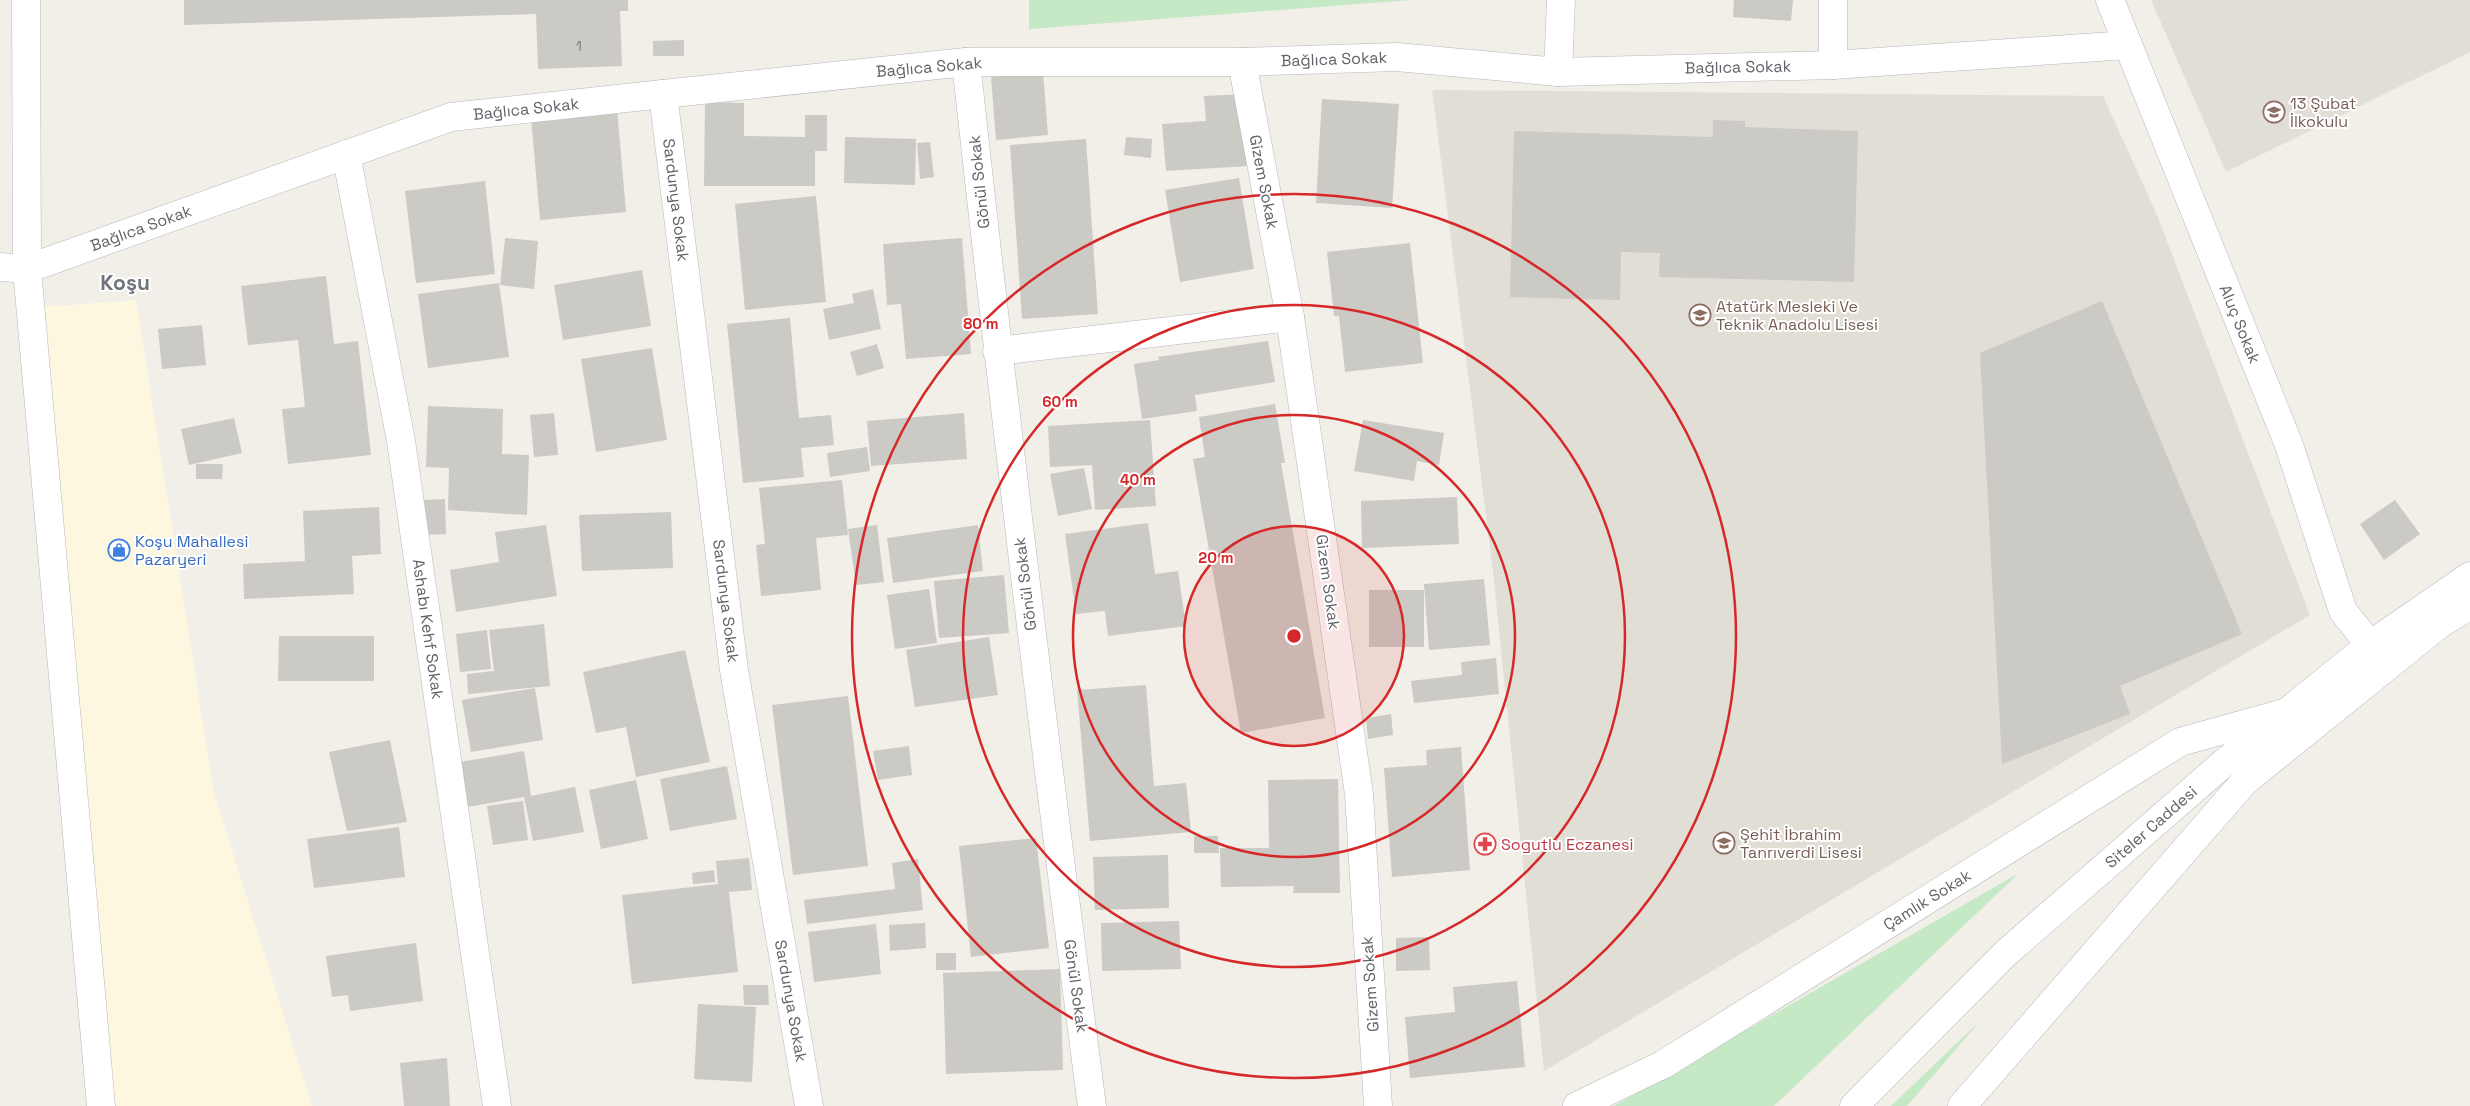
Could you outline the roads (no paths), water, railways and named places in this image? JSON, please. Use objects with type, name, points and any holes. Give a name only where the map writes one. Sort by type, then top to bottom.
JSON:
[{"type":"street","points":[[26,0],[13,268],[101,1106]]},
{"type":"street","points":[[1558,72],[1561,0]]},
{"type":"street","points":[[1832,0],[1833,65]]},
{"type":"street","name":"Aluç Sokak","points":[[2110,0],[2289,445],[2343,611],[2370,645]]},
{"type":"street","name":"Bağlıca Sokak","points":[[13,268],[451,117],[966,62],[1242,62],[1396,58],[1558,72],[1833,65],[2128,45]]},
{"type":"street","name":"Gönül Sokak","points":[[966,62],[997,351],[1044,748],[1092,1106]]},
{"type":"street","name":"Gizem Sokak","points":[[1242,62],[1290,317],[1359,794],[1378,1106]]},
{"type":"street","name":"Sardunya Sokak","points":[[663,94],[734,670],[809,1106]]},
{"type":"street","name":"Ashabı Kehf Sokak","points":[[346,154],[401,441],[496,1106]]},
{"type":"street","points":[[997,351],[1290,317]]},
{"type":"street","name":"Siteler Caddesi","points":[[1854,1106],[2006,953],[2284,713],[2370,645],[2470,576]]},
{"type":"street","name":"Siteler Caddesi","points":[[1962,1106],[2245,781],[2441,623],[2470,606]]},
{"type":"street","name":"Çamlık Sokak","points":[[1577,1106],[1664,1064],[2180,742],[2284,713]]},
{"type":"place","name":"13 Şubat İlkokulu","points":[[2274,112]]},
{"type":"place","name":"Atatürk Mesleki Ve Teknik Anadolu Lisesi","points":[[1700,315]]},
{"type":"place","name":"Koşu Mahallesi Pazaryeri","points":[[119,550]]},
{"type":"place","name":"Şehit İbrahim Tanrıverdi Lisesi","points":[[1724,843]]},
{"type":"place","name":"Sogutlu Eczanesi","points":[[1485,844]]},
{"type":"district","name":"Koşu","points":[[125,282]]}]
